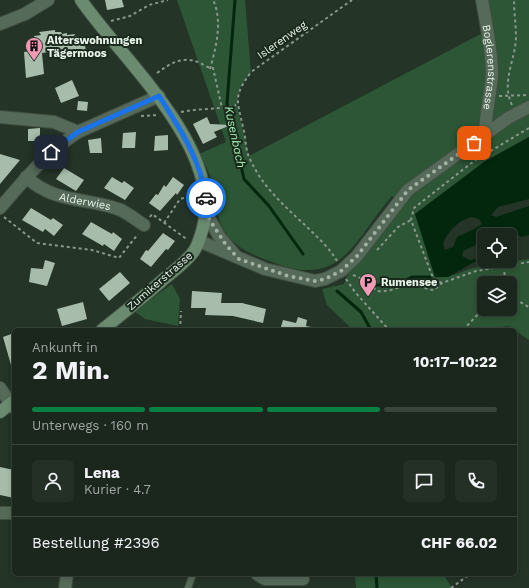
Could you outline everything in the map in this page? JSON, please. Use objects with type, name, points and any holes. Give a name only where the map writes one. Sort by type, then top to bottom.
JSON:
[{"type":"main road","points":[[81,0],[98,24],[159,96],[194,156],[205,192],[204,222],[198,244]]},
{"type":"main road","name":"Zumikerstrasse","points":[[104,328],[185,261],[198,244]]},
{"type":"main road","points":[[0,412],[12,405]]},
{"type":"street","points":[[0,24],[25,14],[48,0]]},
{"type":"street","name":"Boglerenstrasse","points":[[482,0],[492,72],[490,96],[485,117],[485,135]]},
{"type":"street","points":[[0,208],[46,156],[78,132],[159,96]]},
{"type":"street","name":"Zumikerstrasse","points":[[198,244],[272,272],[315,281],[325,279],[341,271],[357,256],[408,190],[516,113],[529,107]]},
{"type":"street","points":[[0,118],[54,122],[78,132]]},
{"type":"street","name":"Alderwies","points":[[26,177],[44,190],[63,197],[119,209],[144,225]]},
{"type":"street","points":[[205,211],[222,240],[239,259]]},
{"type":"street","points":[[0,388],[12,403]]},
{"type":"street","points":[[0,513],[12,513]]},
{"type":"street","points":[[65,588],[67,576]]},
{"type":"street","points":[[261,576],[266,579],[303,579]]},
{"type":"lane","points":[[188,588],[192,576]]},
{"type":"path","points":[[98,24],[130,16],[149,5],[168,0]]},
{"type":"path","points":[[210,69],[217,34],[217,8],[213,0]]},
{"type":"path","name":"Islerenweg","points":[[237,105],[240,88],[251,72],[352,0]]},
{"type":"path","points":[[514,0],[516,39],[508,77],[508,97],[529,94]]},
{"type":"path","points":[[157,73],[174,62],[182,60],[199,62],[210,69],[213,68],[224,108]]},
{"type":"path","points":[[178,112],[198,108],[224,108],[237,105],[243,127],[248,156],[259,175],[275,197],[322,242],[336,259],[341,271]]},
{"type":"path","points":[[442,283],[433,280],[411,220],[414,208],[474,161],[525,129],[529,128]]},
{"type":"path","points":[[164,223],[180,199],[205,192]]},
{"type":"path","points":[[0,214],[37,243],[92,250],[119,258],[137,236]]},
{"type":"path","points":[[152,214],[198,244]]},
{"type":"path","points":[[372,254],[398,227],[411,220]]},
{"type":"path","points":[[517,264],[529,262]]},
{"type":"path","points":[[354,275],[365,280],[376,291],[382,292],[416,285],[434,290],[442,283],[476,271],[493,268]]},
{"type":"path","points":[[359,270],[354,275],[345,278],[355,292],[387,328]]},
{"type":"path","points":[[517,300],[529,307]]},
{"type":"path","points":[[180,328],[181,311]]},
{"type":"path","points":[[465,328],[477,315]]},
{"type":"path","points":[[452,588],[467,576]]},
{"type":"shaded area","points":[[177,0],[245,0],[251,72],[240,88],[237,105],[249,156],[492,28],[488,0],[529,0],[529,137],[484,162],[415,214],[435,277],[451,276],[477,267],[517,268],[517,261],[529,259],[529,340],[517,332],[517,328],[511,328],[508,326],[498,328],[351,328],[327,305],[322,289],[344,284],[348,273],[374,244],[404,205],[392,196],[356,244],[344,256],[331,265],[315,270],[296,269],[272,262],[253,254],[241,248],[230,239],[220,221],[216,208],[212,181],[199,154],[226,142]]},
{"type":"shaded area","name":"Rumensee","points":[[529,137],[529,199],[498,207],[491,215],[496,217],[529,206],[529,235],[521,237],[517,234],[517,228],[477,228],[477,244],[463,251],[462,256],[470,260],[477,259],[477,262],[448,277],[435,277],[415,214],[484,162]],"holes":[[[471,217],[479,219],[482,224],[457,237],[453,247],[445,250],[443,243],[448,234],[462,221]]]},
{"type":"shaded area","points":[[172,284],[180,299],[178,326],[145,319],[134,311]]},
{"type":"shaded area","points":[[355,576],[444,576],[452,588],[356,588]]},
{"type":"building","points":[[105,0],[122,0],[124,7],[107,10]]},
{"type":"building","name":"Alterswohnungen Tägermoos","points":[[55,30],[55,32],[61,32],[62,34],[67,33],[67,35],[75,34],[74,36],[84,36],[86,53],[71,53],[70,51],[64,52],[64,50],[42,53],[44,74],[26,78],[24,52],[30,51],[29,44],[35,40],[34,36],[41,35],[39,32]]},
{"type":"building","points":[[72,80],[79,96],[61,103],[55,88]]},
{"type":"building","points":[[78,101],[88,102],[87,111],[77,110]]},
{"type":"building","points":[[207,117],[210,124],[231,125],[214,132],[217,137],[203,144],[193,124]]},
{"type":"building","points":[[40,128],[40,141],[28,141],[28,129]]},
{"type":"building","points":[[136,132],[135,148],[122,148],[123,133]]},
{"type":"building","points":[[168,135],[168,150],[154,151],[155,136]]},
{"type":"building","points":[[101,138],[102,153],[90,153],[88,140]]},
{"type":"building","points":[[0,154],[20,160],[0,184]]},
{"type":"building","points":[[64,168],[84,180],[76,191],[56,179]]},
{"type":"building","points":[[112,177],[122,183],[124,181],[134,188],[125,200],[104,188]]},
{"type":"building","points":[[173,177],[184,185],[177,195],[176,193],[160,211],[149,203],[156,194],[158,195],[164,185],[166,187]]},
{"type":"building","points":[[31,208],[51,220],[53,218],[63,225],[54,236],[45,229],[43,232],[22,220]]},
{"type":"building","points":[[91,222],[112,234],[113,232],[122,239],[114,251],[104,244],[103,246],[82,234]]},
{"type":"building","points":[[163,233],[175,241],[151,267],[140,259],[146,250],[148,251]]},
{"type":"building","points":[[45,260],[55,263],[47,286],[29,282],[31,268],[43,269]]},
{"type":"building","points":[[120,272],[130,283],[109,301],[99,289]]},
{"type":"building","points":[[192,291],[222,293],[221,303],[242,303],[266,309],[263,323],[233,316],[205,315],[206,308],[191,308]]},
{"type":"building","points":[[83,302],[87,319],[62,326],[57,309]]},
{"type":"building","points":[[298,317],[307,320],[306,326],[311,328],[281,328],[283,320],[296,323]]},
{"type":"building","points":[[12,334],[12,368],[3,337]]},
{"type":"building","points":[[0,467],[12,470],[12,498],[0,495]]},
{"type":"waterway","name":"Kusenbach","points":[[235,0],[227,103],[244,179],[269,206],[303,254]]},
{"type":"waterway","points":[[375,285],[396,285],[412,277],[431,277]]},
{"type":"waterway","name":"Kusenbach","points":[[337,291],[361,312],[370,328]]},
{"type":"waterway","name":"Kusenbach","points":[[376,576],[377,588]]},
{"type":"way so far","points":[[206,198],[205,211],[219,236],[239,259],[288,276],[315,281],[325,279],[341,271],[357,256],[408,190],[474,143]]},
{"type":"place","name":"Alterswohnungen Tägermoos","points":[[34,61]]},
{"type":"place","name":"Rumensee","points":[[368,297]]},
{"type":"route","points":[[51,152],[78,132],[159,96],[194,156],[206,198]]}]
